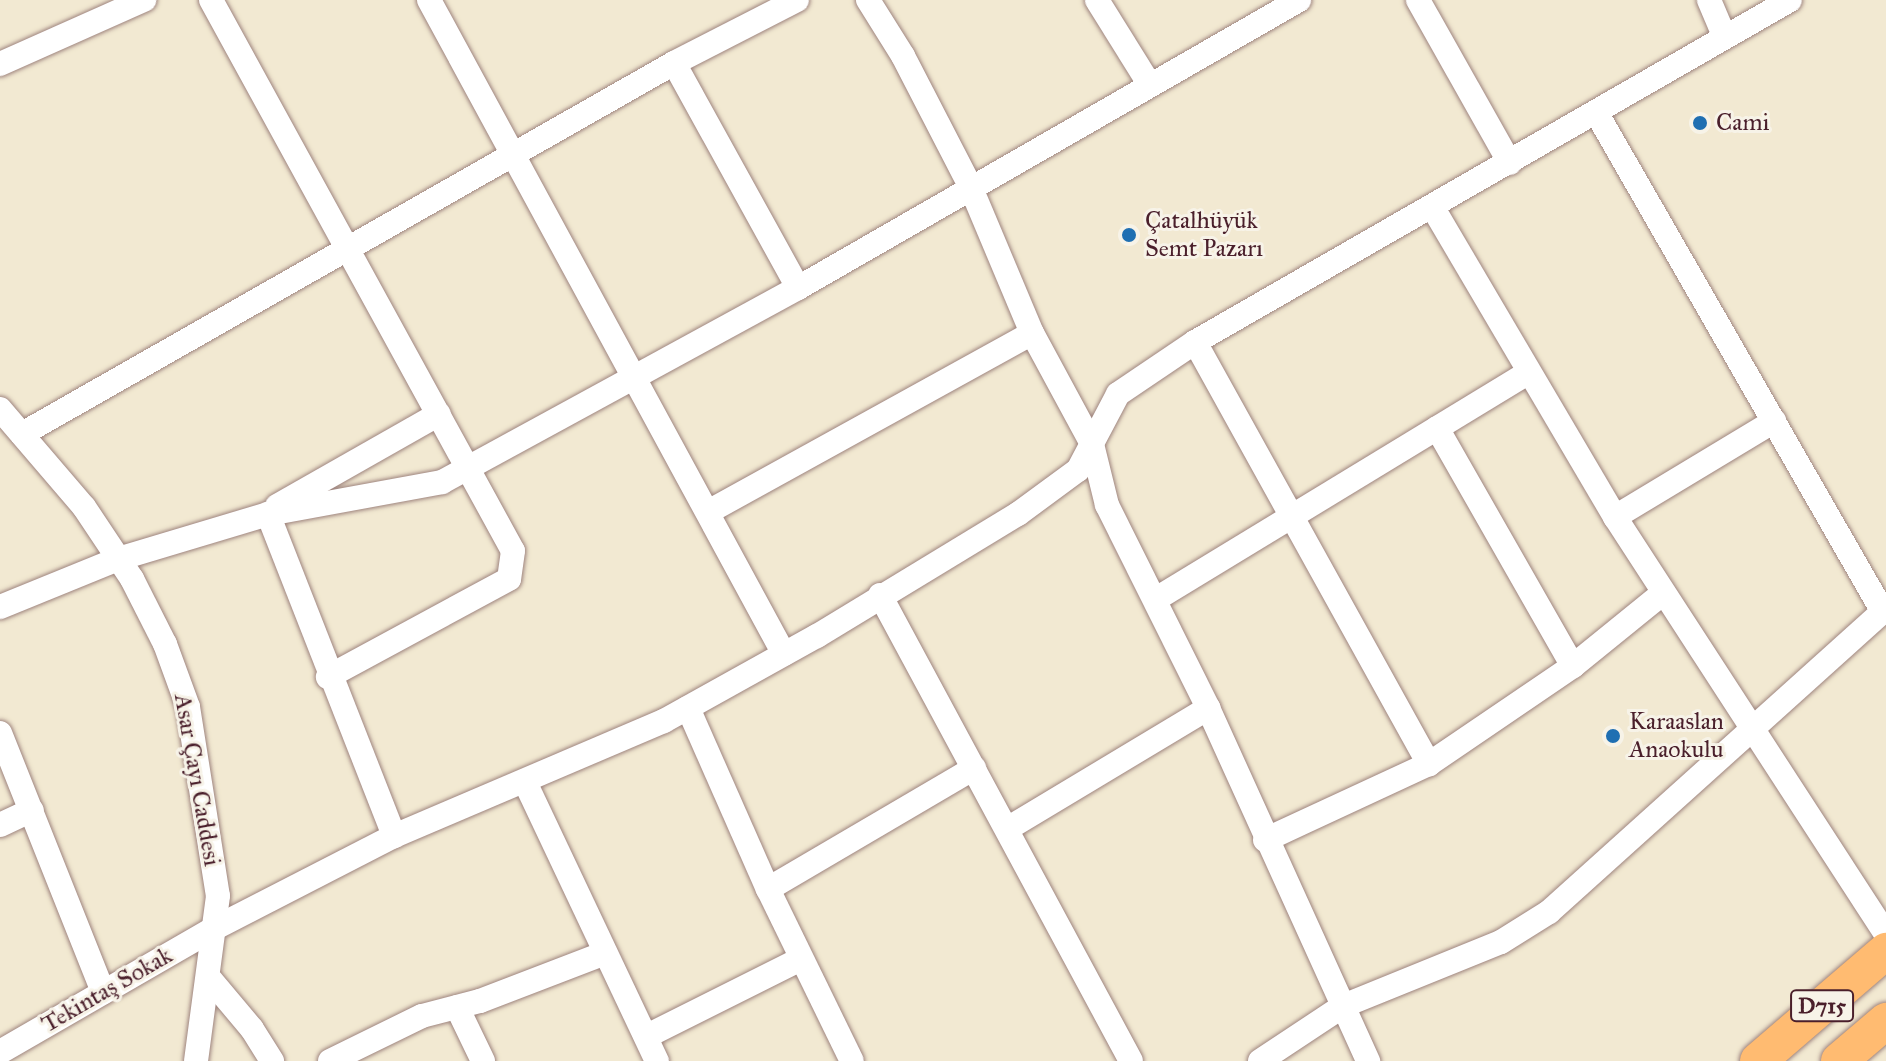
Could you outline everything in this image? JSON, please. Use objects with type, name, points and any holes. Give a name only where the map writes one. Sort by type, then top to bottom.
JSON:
[{"type":"highway","name":"D715","points":[[1758,1061],[1886,951]]},
{"type":"highway","name":"D715","points":[[1839,1061],[1886,1021]]},
{"type":"street","points":[[0,64],[144,0]]},
{"type":"street","points":[[211,0],[352,250],[513,551],[509,579],[328,677]]},
{"type":"street","points":[[751,21],[779,0]]},
{"type":"street","points":[[22,434],[352,250],[674,63],[797,0]]},
{"type":"street","points":[[868,0],[903,56],[971,188],[1032,333],[1092,444],[1107,505],[1208,708],[1265,840],[1368,1061]]},
{"type":"street","points":[[888,0],[903,56]]},
{"type":"street","points":[[1097,0],[1150,85]]},
{"type":"street","points":[[0,607],[118,559],[261,516],[442,482],[798,288],[1299,0]]},
{"type":"street","points":[[1418,0],[1510,163]]},
{"type":"street","points":[[1709,0],[1724,36]]},
{"type":"street","name":"Tekintaş Sokak","points":[[0,1052],[215,928],[394,836],[525,782],[688,708],[784,654],[1018,514],[1078,470],[1118,394],[1195,342],[1433,208],[1790,0]]},
{"type":"street","points":[[439,3],[512,155],[784,654]]},
{"type":"street","points":[[674,63],[798,288]]},
{"type":"street","points":[[1260,1061],[1343,1006],[1501,942],[1549,912],[1748,728],[1885,610],[1596,112]]},
{"type":"street","points":[[1433,208],[1526,374],[1615,517],[1748,728],[1886,934]]},
{"type":"street","points":[[708,512],[1032,333]]},
{"type":"street","points":[[1195,342],[1429,764]]},
{"type":"street","points":[[1156,599],[1526,374]]},
{"type":"street","name":"Asar Çayı Caddesi","points":[[0,409],[84,507],[118,559],[165,644],[188,707],[218,896],[210,979],[196,1061]]},
{"type":"street","points":[[261,516],[439,414]]},
{"type":"street","points":[[1615,517],[1774,421]]},
{"type":"street","points":[[1437,428],[1573,666]]},
{"type":"street","points":[[261,516],[394,836]]},
{"type":"street","points":[[1265,840],[1429,764],[1573,666],[1663,593]]},
{"type":"street","points":[[880,595],[1131,1061]]},
{"type":"street","points":[[688,708],[768,889],[852,1061]]},
{"type":"street","points":[[1007,829],[1208,708]]},
{"type":"street","points":[[0,733],[103,992]]},
{"type":"street","points":[[768,889],[974,768]]},
{"type":"street","points":[[525,782],[657,1061]]},
{"type":"street","points":[[0,825],[32,810]]},
{"type":"street","points":[[330,1061],[422,1016],[457,1007],[605,953]]},
{"type":"street","points":[[647,1036],[801,959]]},
{"type":"street","points":[[210,979],[252,1029],[272,1061]]},
{"type":"street","points":[[457,1007],[483,1061]]},
{"type":"place","name":"Cami","points":[[1700,123]]},
{"type":"place","name":"Çatalhüyük Semt Pazarı","points":[[1129,235]]},
{"type":"place","name":"Karaaslan Anaokulu","points":[[1613,736]]}]
